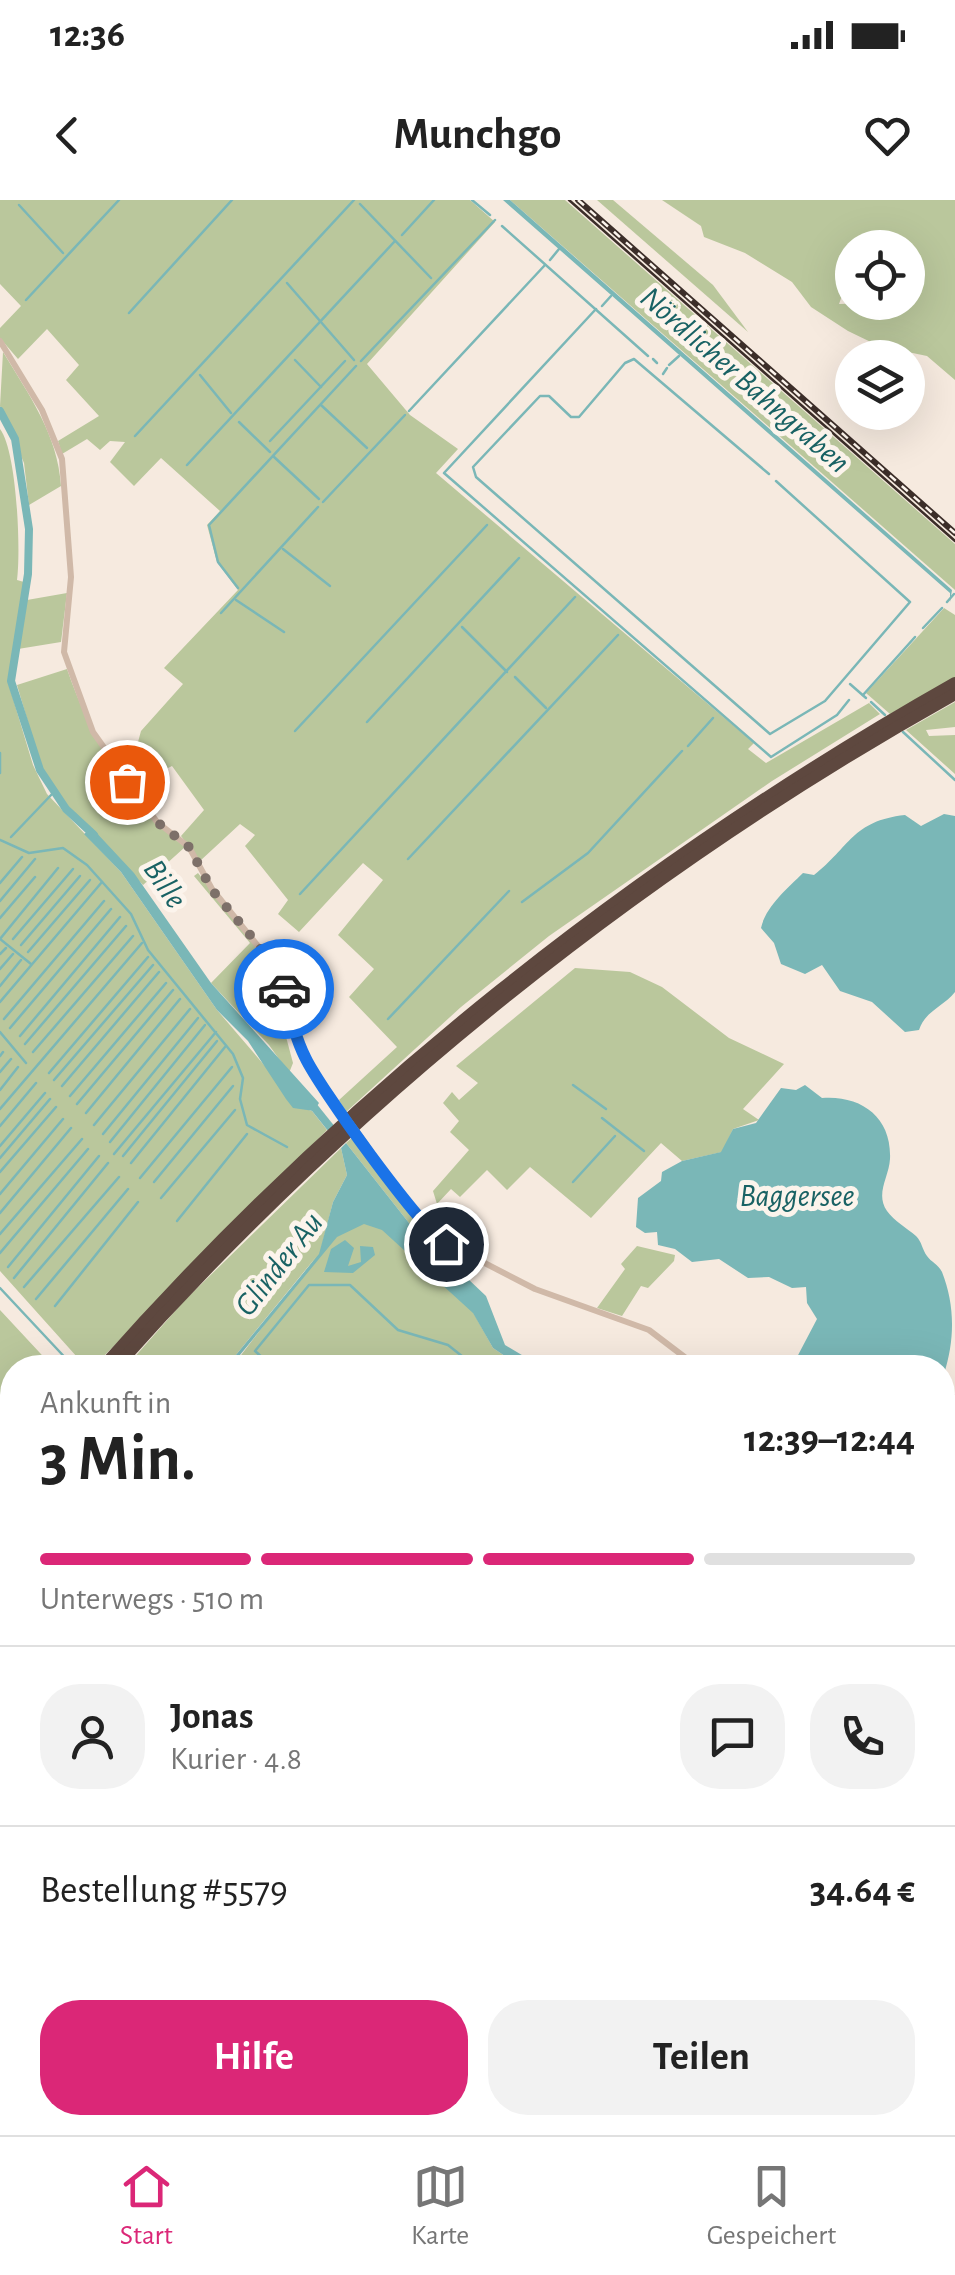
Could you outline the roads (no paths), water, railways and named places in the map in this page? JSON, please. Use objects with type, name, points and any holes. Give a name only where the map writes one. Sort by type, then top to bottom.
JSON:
[{"type":"highway","points":[[114,1355],[273,1189],[504,988],[699,843],[955,683]]},
{"type":"highway","points":[[127,1355],[275,1201],[480,1020],[698,855],[955,694]]},
{"type":"street","points":[[0,341],[42,410],[62,460],[71,577],[64,652],[92,732],[149,813],[189,847],[212,890],[270,961],[284,989],[304,1056],[412,1211],[440,1240],[548,1295],[649,1330],[682,1355]]},
{"type":"water","points":[[503,200],[510,200],[952,590],[950,602],[950,593]]},
{"type":"water","points":[[944,814],[955,816],[955,992],[925,1018],[919,1030],[905,1032],[872,1002],[840,991],[822,965],[805,974],[781,964],[774,943],[761,928],[772,905],[803,873],[814,875],[873,823],[905,815],[921,826]]},
{"type":"water","points":[[92,828],[134,873],[211,983],[319,1103],[314,1111],[293,1108],[248,1041],[217,1010],[121,872],[84,834]]},
{"type":"water","name":"Baggersee","points":[[805,1085],[822,1098],[849,1100],[880,1120],[886,1131],[890,1159],[882,1192],[884,1205],[893,1218],[916,1236],[940,1269],[951,1310],[948,1355],[798,1355],[817,1319],[807,1303],[806,1287],[792,1288],[769,1277],[748,1278],[719,1259],[692,1262],[675,1249],[658,1245],[657,1232],[645,1233],[636,1227],[638,1198],[661,1181],[662,1172],[682,1161],[721,1152],[733,1129],[756,1123],[781,1088],[796,1090]]},
{"type":"water","points":[[346,1143],[409,1223],[486,1296],[505,1345],[522,1355],[503,1355],[493,1348],[473,1313],[382,1230],[364,1224],[337,1237],[240,1355],[236,1355],[319,1254],[333,1202],[347,1175],[341,1148]]},
{"type":"water","points":[[345,1240],[354,1248],[348,1266],[361,1262],[360,1246],[373,1247],[375,1255],[353,1273],[324,1272],[331,1249]]},
{"type":"waterway","points":[[26,300],[119,200]]},
{"type":"waterway","points":[[129,313],[232,200]]},
{"type":"waterway","points":[[135,436],[354,200]]},
{"type":"waterway","points":[[402,235],[434,200]]},
{"type":"waterway","points":[[472,200],[490,215]]},
{"type":"waterway","points":[[360,204],[431,278]]},
{"type":"waterway","points":[[19,205],[63,253]]},
{"type":"waterway","points":[[361,361],[495,220]]},
{"type":"waterway","points":[[502,226],[648,356]]},
{"type":"waterway","points":[[187,465],[395,241]]},
{"type":"waterway","points":[[550,260],[559,249]]},
{"type":"waterway","points":[[409,411],[545,265]]},
{"type":"waterway","points":[[287,283],[354,360]]},
{"type":"waterway","points":[[602,306],[611,296]]},
{"type":"waterway","points":[[596,309],[444,473],[771,757],[837,715],[849,700]]},
{"type":"waterway","points":[[669,365],[679,356]]},
{"type":"waterway","points":[[769,474],[634,359],[625,363],[579,417],[571,417],[549,396],[540,396],[473,467],[476,477],[770,734],[825,701],[910,602],[776,481]]},
{"type":"waterway","points":[[653,359],[657,363]]},
{"type":"waterway","points":[[295,360],[321,387]]},
{"type":"waterway","points":[[270,441],[345,361]]},
{"type":"waterway","points":[[238,588],[218,562],[209,525],[356,366]]},
{"type":"waterway","points":[[663,374],[667,368]]},
{"type":"waterway","points":[[200,375],[231,413]]},
{"type":"waterway","points":[[321,405],[367,448]]},
{"type":"waterway","name":"Bille","points":[[0,411],[15,439],[29,529],[28,574],[11,681],[40,770],[66,809],[94,835]]},
{"type":"waterway","points":[[323,502],[405,415]]},
{"type":"waterway","points":[[239,422],[270,452]]},
{"type":"waterway","points":[[273,456],[319,499]]},
{"type":"waterway","points":[[221,613],[318,507]]},
{"type":"waterway","points":[[295,731],[487,525]]},
{"type":"waterway","points":[[283,549],[330,586]]},
{"type":"waterway","points":[[367,722],[519,558]]},
{"type":"waterway","points":[[947,602],[954,594]]},
{"type":"waterway","points":[[300,894],[575,597]]},
{"type":"waterway","points":[[236,600],[284,632]]},
{"type":"waterway","points":[[923,628],[942,608]]},
{"type":"waterway","points":[[462,627],[507,672]]},
{"type":"waterway","points":[[408,859],[618,635]]},
{"type":"waterway","points":[[863,695],[915,637]]},
{"type":"waterway","points":[[515,677],[546,708]]},
{"type":"waterway","points":[[850,684],[866,698]]},
{"type":"waterway","points":[[871,702],[885,715]]},
{"type":"waterway","points":[[688,746],[713,718]]},
{"type":"waterway","name":"Nördlicher Bahngraben","points":[[903,732],[955,780]]},
{"type":"waterway","points":[[522,902],[588,853],[682,751]]},
{"type":"waterway","points":[[0,753],[0,773]]},
{"type":"waterway","points":[[11,837],[53,793]]},
{"type":"waterway","points":[[0,840],[29,853],[63,848],[87,865],[131,914],[148,950],[233,1054],[243,1078],[240,1099],[247,1125],[287,1147]]},
{"type":"waterway","points":[[0,883],[22,857]]},
{"type":"waterway","points":[[0,901],[35,859]]},
{"type":"waterway","points":[[31,964],[0,939],[58,868]]},
{"type":"waterway","points":[[13,939],[73,869]]},
{"type":"waterway","points":[[21,945],[80,876]]},
{"type":"waterway","points":[[0,918],[35,877]]},
{"type":"waterway","points":[[28,952],[90,880]]},
{"type":"waterway","points":[[0,1002],[102,882]]},
{"type":"waterway","points":[[388,1019],[509,891]]},
{"type":"waterway","points":[[4,1019],[104,901]]},
{"type":"waterway","points":[[10,1028],[111,909]]},
{"type":"waterway","points":[[20,1036],[120,917]]},
{"type":"waterway","points":[[25,1044],[126,926]]},
{"type":"waterway","points":[[33,1052],[133,936]]},
{"type":"waterway","points":[[0,1109],[142,943]]},
{"type":"waterway","points":[[0,954],[6,948]]},
{"type":"waterway","points":[[0,969],[13,954]]},
{"type":"waterway","points":[[49,1073],[148,957]]},
{"type":"waterway","points":[[0,986],[21,960]]},
{"type":"waterway","points":[[54,1080],[153,965]]},
{"type":"waterway","points":[[62,1086],[159,972]]},
{"type":"waterway","points":[[70,1096],[166,983]]},
{"type":"waterway","points":[[77,1104],[173,990]]},
{"type":"waterway","points":[[86,1113],[180,999]]},
{"type":"waterway","points":[[94,1125],[190,1009]]},
{"type":"waterway","points":[[103,1134],[198,1018]]},
{"type":"waterway","points":[[110,1142],[205,1025]]},
{"type":"waterway","points":[[0,1032],[26,1063]]},
{"type":"waterway","points":[[114,1154],[216,1032]]},
{"type":"waterway","points":[[123,1156],[217,1041]]},
{"type":"waterway","points":[[131,1163],[225,1047]]},
{"type":"waterway","points":[[0,1056],[3,1052]]},
{"type":"waterway","points":[[0,1072],[11,1059]]},
{"type":"waterway","points":[[0,1090],[18,1067]]},
{"type":"waterway","points":[[140,1178],[232,1067]]},
{"type":"waterway","points":[[0,1126],[36,1083]]},
{"type":"waterway","points":[[573,1085],[606,1109]]},
{"type":"waterway","points":[[154,1182],[233,1086]]},
{"type":"waterway","points":[[0,1146],[45,1093]]},
{"type":"waterway","points":[[0,1158],[50,1099]]},
{"type":"waterway","name":"Bille","points":[[310,1102],[330,1127]]},
{"type":"waterway","points":[[0,1172],[56,1107]]},
{"type":"waterway","points":[[161,1198],[235,1110]]},
{"type":"waterway","points":[[602,1118],[644,1151]]},
{"type":"waterway","points":[[0,1194],[63,1119]]},
{"type":"waterway","points":[[0,1213],[71,1128]]},
{"type":"waterway","points":[[177,1221],[247,1134]]},
{"type":"waterway","points":[[573,1182],[615,1136]]},
{"type":"waterway","points":[[0,1234],[82,1139]]},
{"type":"waterway","points":[[0,1253],[88,1149]]},
{"type":"waterway","points":[[8,1267],[99,1156]]},
{"type":"waterway","points":[[14,1278],[108,1163]]},
{"type":"waterway","points":[[24,1287],[119,1177]]},
{"type":"waterway","points":[[36,1299],[128,1189]]},
{"type":"waterway","points":[[55,1306],[138,1202]]},
{"type":"waterway","name":"Glinder Au","points":[[259,1355],[255,1351],[309,1285],[350,1285],[398,1330],[448,1345],[461,1355]]},
{"type":"waterway","points":[[0,1288],[63,1355]]},
{"type":"tram line","points":[[569,200],[955,541]]},
{"type":"railway","points":[[578,200],[955,533]]}]
